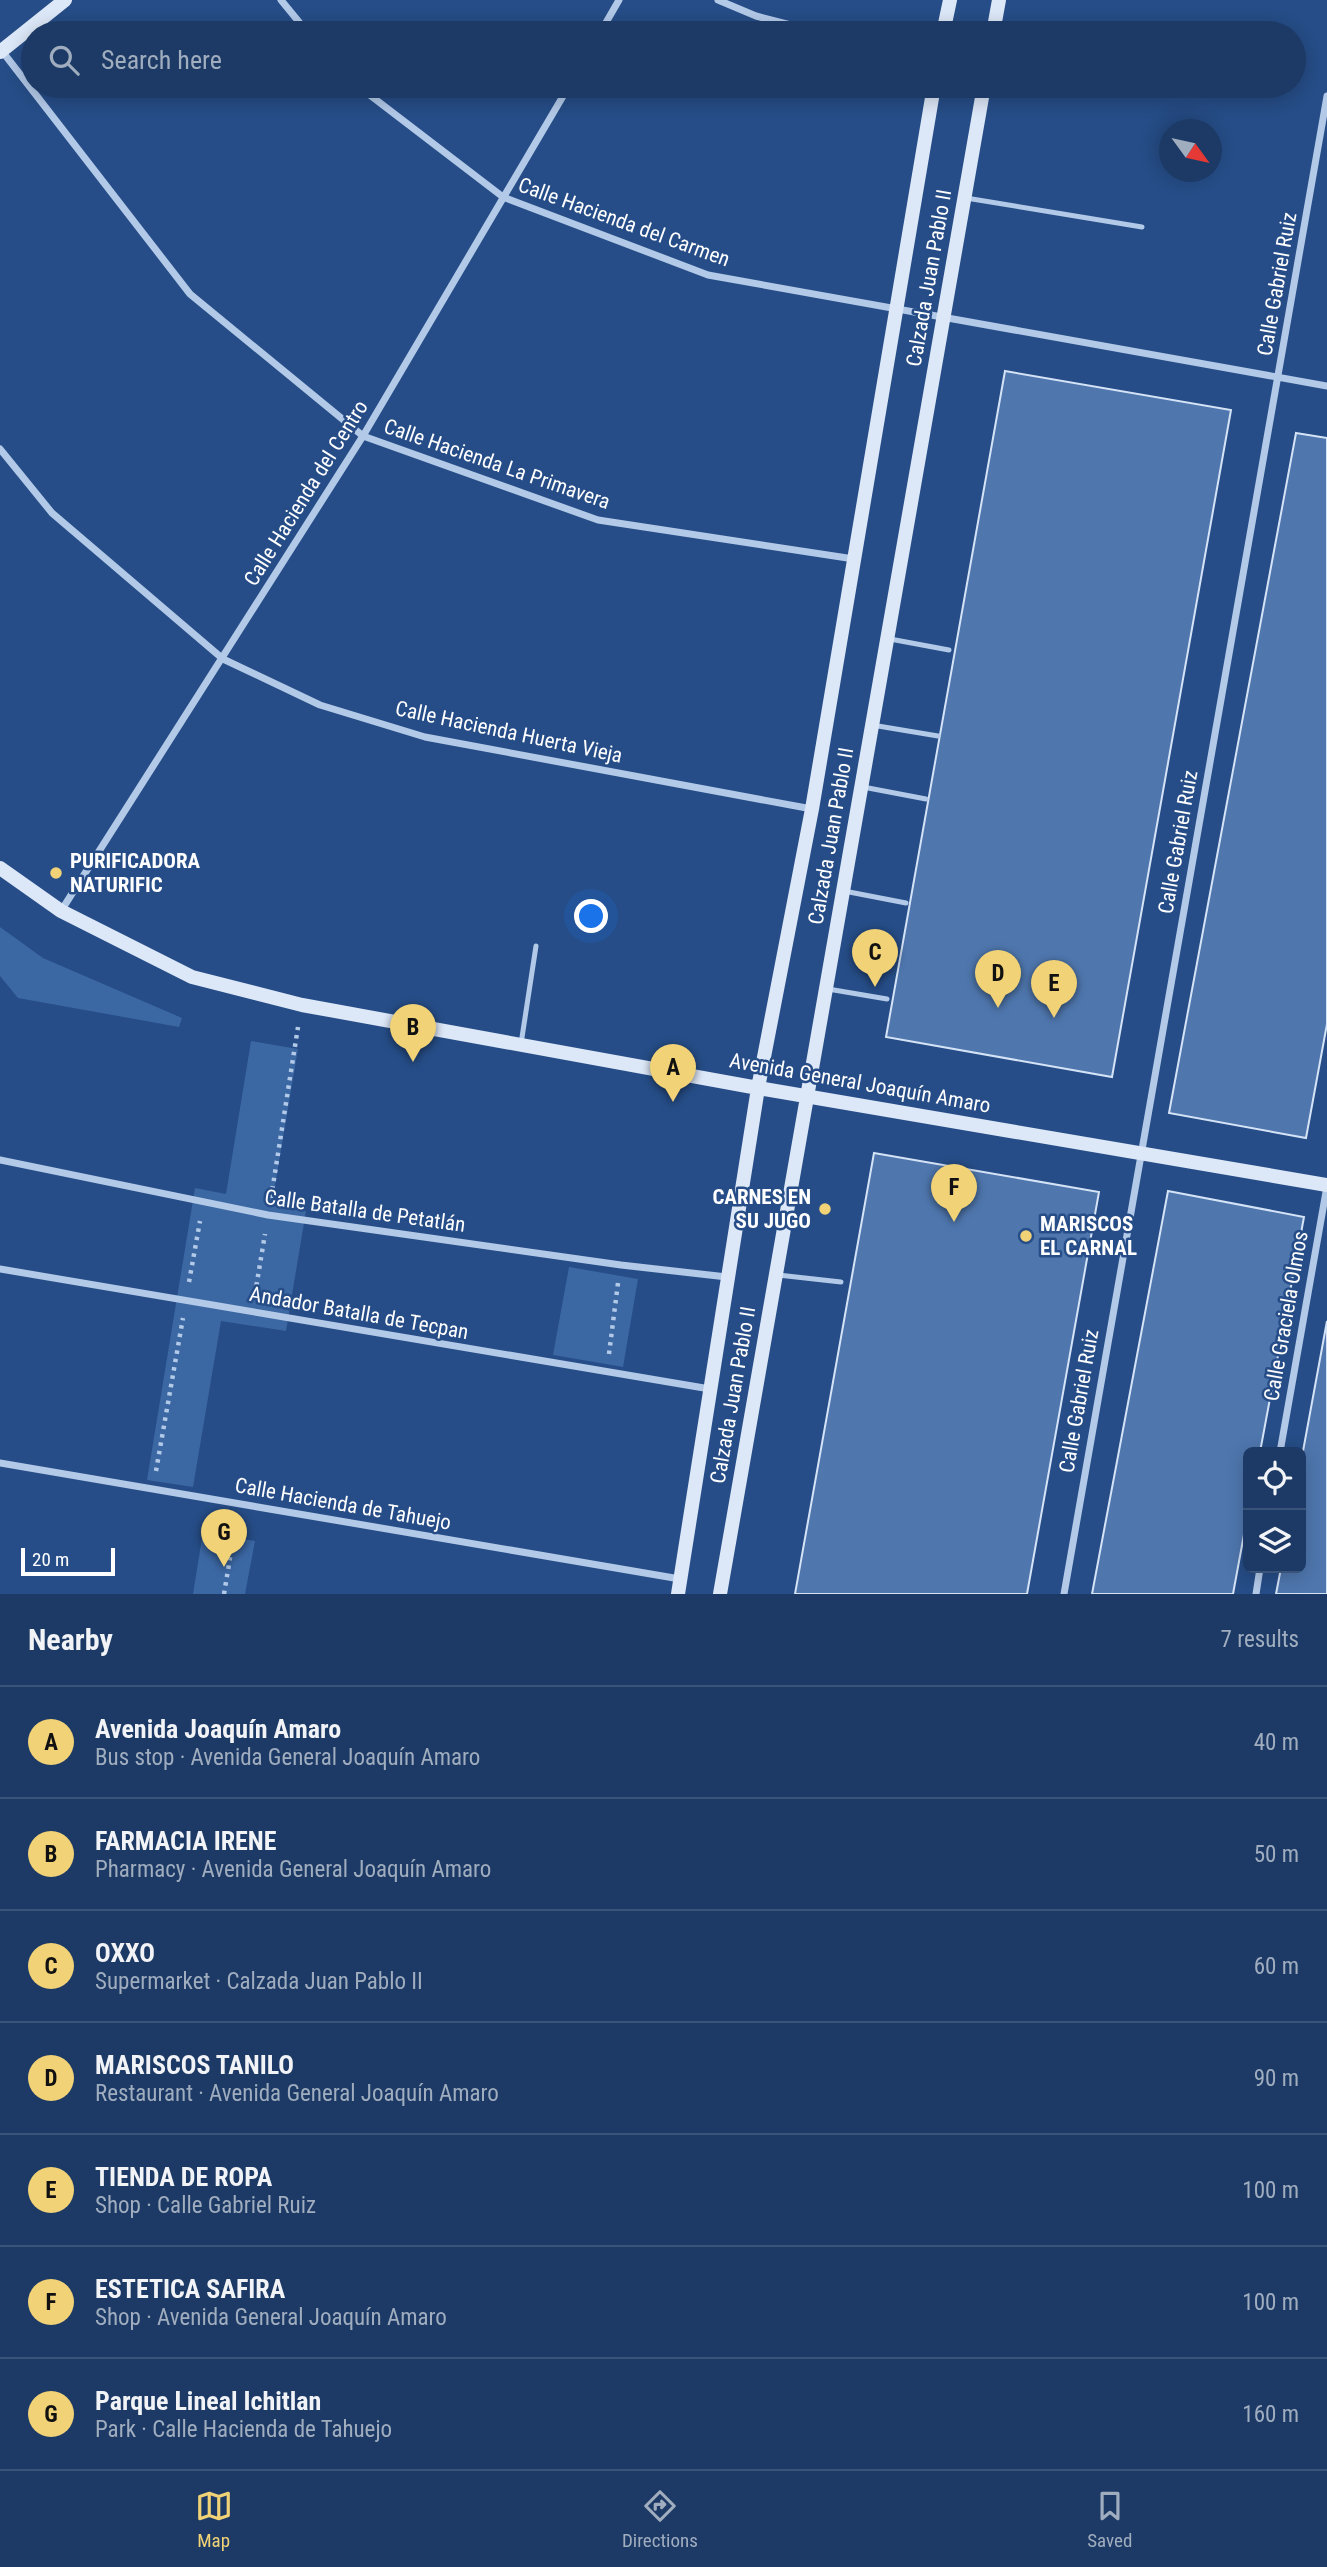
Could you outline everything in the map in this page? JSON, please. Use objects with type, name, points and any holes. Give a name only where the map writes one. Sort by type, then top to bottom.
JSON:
[{"type":"main road","points":[[39,21],[65,0]]},
{"type":"main road","points":[[946,21],[950,0]]},
{"type":"main road","points":[[995,21],[999,0]]},
{"type":"main road","points":[[1,51],[21,35]]},
{"type":"main road","name":"Calzada Juan Pablo II","points":[[678,1594],[758,1088],[812,808],[932,98]]},
{"type":"main road","name":"Calzada Juan Pablo II","points":[[720,1594],[982,98]]},
{"type":"main road","name":"Avenida General Joaquín Amaro","points":[[0,868],[61,911],[192,977],[302,1005],[758,1088],[1327,1186]]},
{"type":"street","points":[[281,0],[299,21]]},
{"type":"street","points":[[607,21],[619,0]]},
{"type":"street","points":[[718,0],[775,21]]},
{"type":"street","name":"Calle Hacienda La Primavera","points":[[1,51],[21,77]]},
{"type":"street","name":"Calle Gabriel Ruiz","points":[[1064,1594],[1327,96]]},
{"type":"street","name":"Calle Hacienda La Primavera","points":[[38,98],[190,294],[363,436],[598,520],[854,559]]},
{"type":"street","name":"Calle Hacienda del Carmen","points":[[374,98],[503,197],[708,275],[1327,386]]},
{"type":"street","name":"Calle Hacienda del Centro","points":[[61,911],[363,436],[562,98]]},
{"type":"street","name":"Calle Hacienda Huerta Vieja","points":[[0,449],[52,513],[223,659],[320,705],[425,737],[812,808]]},
{"type":"street","name":"Calle Batalla de Petatlán","points":[[0,1160],[268,1215],[621,1265],[727,1277]]},
{"type":"street","name":"Calle Graciela Olmos","points":[[1281,1447],[1327,1186]]},
{"type":"street","name":"Andador Batalla de Tecpan","points":[[0,1269],[712,1389]]},
{"type":"street","name":"Calle Hacienda de Tahuejo","points":[[0,1463],[681,1579]]},
{"type":"street","points":[[1255,1594],[1259,1573]]},
{"type":"lane","points":[[965,198],[1142,227]]},
{"type":"lane","points":[[887,639],[948,650]]},
{"type":"lane","points":[[872,725],[938,736]]},
{"type":"lane","points":[[861,787],[926,799]]},
{"type":"lane","points":[[843,891],[906,903]]},
{"type":"lane","points":[[521,1044],[536,946]]},
{"type":"lane","points":[[826,989],[887,999]]},
{"type":"lane","points":[[776,1274],[841,1282]]},
{"type":"path","points":[[251,1312],[302,1005]]},
{"type":"path","points":[[153,1489],[203,1203]]},
{"type":"path","points":[[607,1373],[621,1265]]},
{"type":"path","points":[[224,1594],[239,1504]]},
{"type":"shaded area","points":[[0,927],[43,958],[182,1018],[179,1027],[18,998],[0,976]]},
{"type":"shaded area","points":[[251,1041],[298,1049],[272,1203],[306,1211],[286,1331],[221,1321],[193,1487],[147,1480],[195,1188],[226,1194]]},
{"type":"shaded area","points":[[569,1267],[638,1279],[623,1367],[553,1355]]},
{"type":"shaded area","points":[[203,1532],[255,1541],[245,1594],[193,1594]]},
{"type":"building","points":[[1005,371],[1231,410],[1112,1077],[886,1037]]},
{"type":"building","points":[[1296,433],[1327,438],[1327,1024],[1306,1138],[1169,1113]]},
{"type":"building","points":[[874,1153],[1099,1192],[1027,1594],[795,1594]]},
{"type":"building","points":[[1168,1191],[1304,1217],[1261,1447],[1243,1447],[1243,1540],[1233,1594],[1092,1594]]},
{"type":"building","points":[[1327,1321],[1327,1594],[1276,1594],[1280,1573],[1306,1573],[1306,1447],[1304,1447]]},
{"type":"place","name":"PURIFICADORA NATURIFIC","points":[[56,873]]},
{"type":"place","name":"OXXO","points":[[875,987]]},
{"type":"place","name":"MARISCOS TANILO","points":[[998,1008]]},
{"type":"place","name":"TIENDA DE ROPA","points":[[1054,1018]]},
{"type":"place","name":"FARMACIA IRENE","points":[[413,1062]]},
{"type":"place","name":"Avenida Joaquín Amaro","points":[[673,1102]]},
{"type":"place","name":"CARNES EN SU JUGO","points":[[825,1209]]},
{"type":"place","name":"ESTETICA SAFIRA","points":[[954,1222]]},
{"type":"place","name":"MARISCOS EL CARNAL","points":[[1026,1236]]},
{"type":"place","name":"Parque Lineal Ichitlan","points":[[224,1567]]}]
